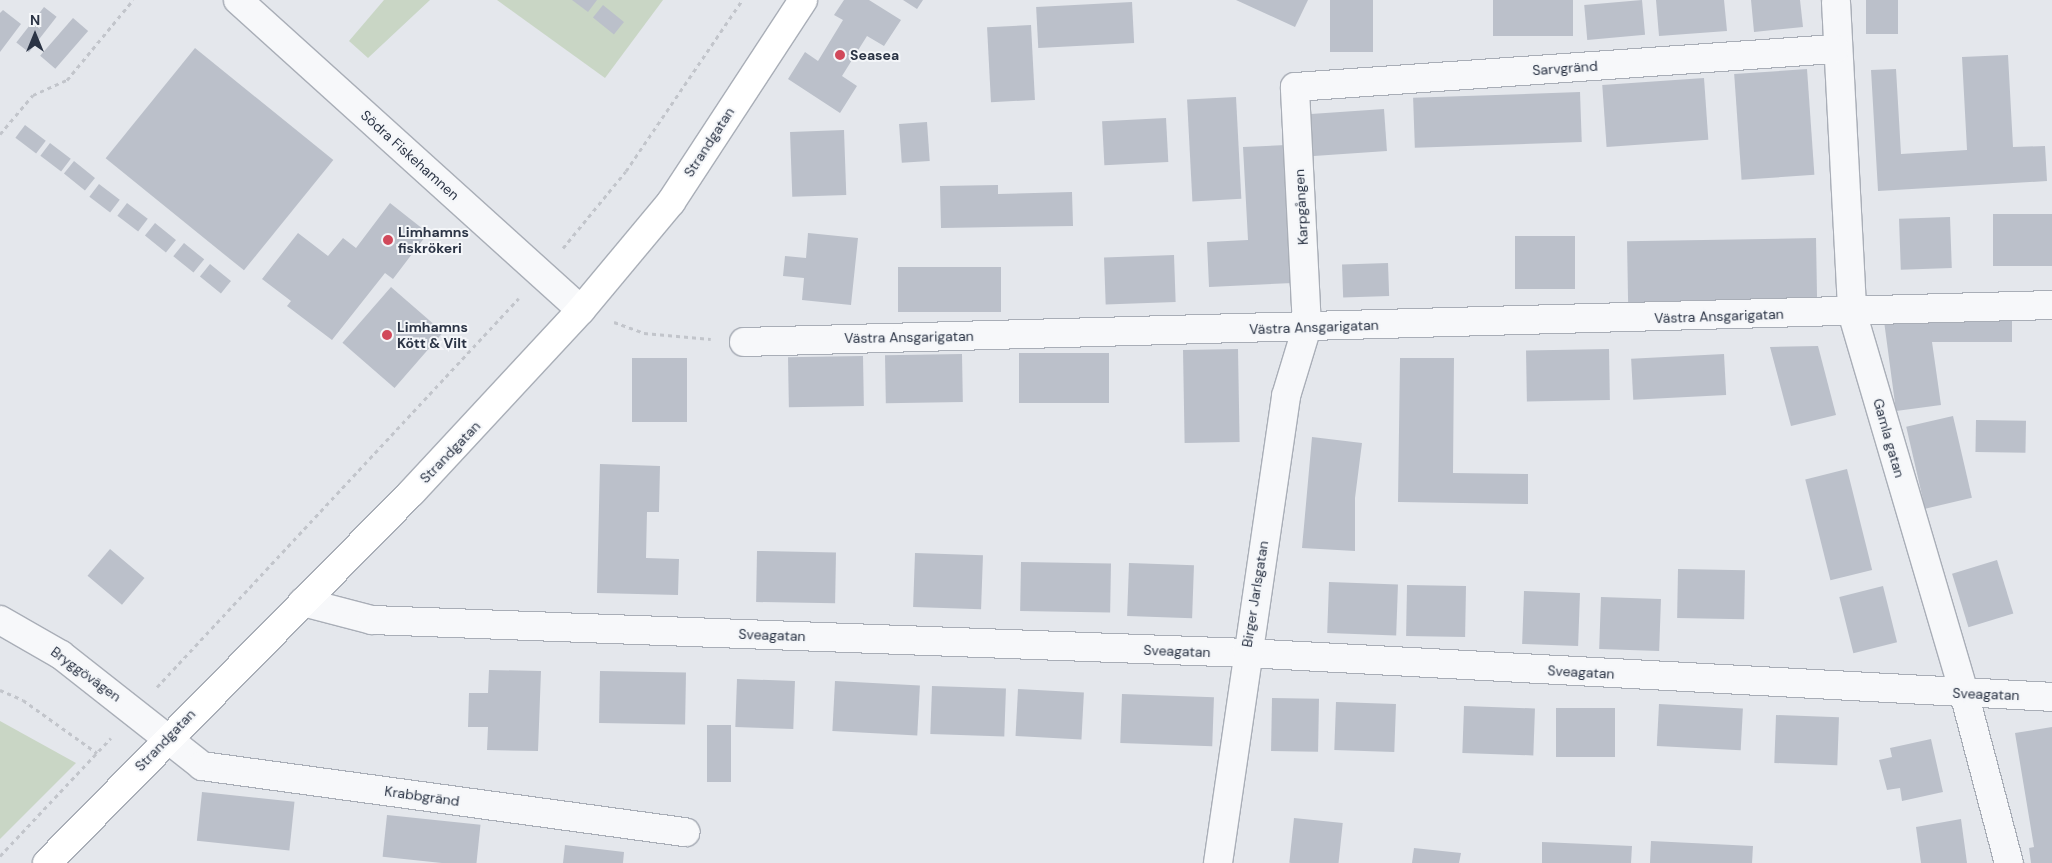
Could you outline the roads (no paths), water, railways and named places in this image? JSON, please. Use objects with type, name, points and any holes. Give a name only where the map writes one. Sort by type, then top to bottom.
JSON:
[{"type":"street","name":"Södra Fiskehamnen","points":[[238,0],[581,310]]},
{"type":"street","name":"Strandgatan","points":[[46,863],[165,739],[303,602],[513,387],[581,310],[671,202],[803,0]]},
{"type":"street","name":"Gamla gatan","points":[[1836,2],[1835,49],[1852,312],[1964,694],[2009,863]]},
{"type":"street","name":"Sarvgränd","points":[[1295,87],[1835,49]]},
{"type":"street","name":"Karpgången","points":[[1295,87],[1307,327]]},
{"type":"street","name":"Västra Ansgarigatan","points":[[744,342],[1852,312],[2052,304]]},
{"type":"street","name":"Birger Jarlsgatan","points":[[1218,863],[1246,653],[1286,396],[1307,327]]},
{"type":"street","name":"Sveagatan","points":[[303,602],[372,620],[1246,653],[1964,694],[2052,697]]},
{"type":"street","name":"Bryggövägen","points":[[0,620],[61,655],[136,710],[165,739]]},
{"type":"street","name":"Krabbgränd","points":[[165,739],[202,766],[686,832]]},
{"type":"place","name":"Seasea","points":[[840,55]]},
{"type":"place","name":"Limhamns fiskrökeri","points":[[388,240]]},
{"type":"place","name":"Limhamns Kött & Vilt","points":[[387,335]]}]
